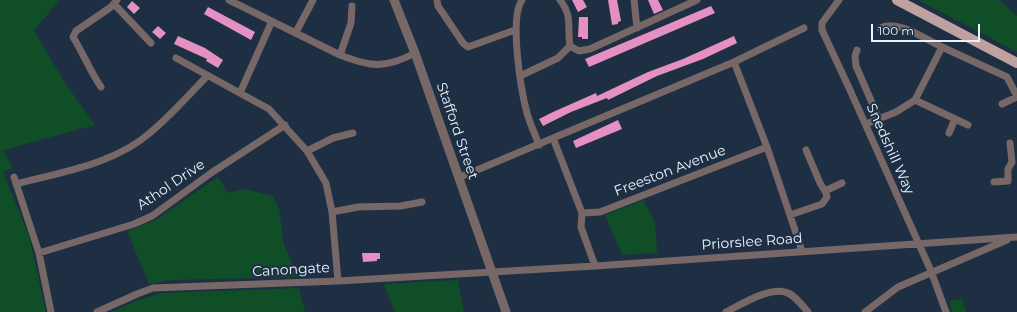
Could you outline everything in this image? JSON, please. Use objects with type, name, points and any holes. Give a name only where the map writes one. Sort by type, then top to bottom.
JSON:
[{"type":"main road","points":[[897,0],[1017,63]]},
{"type":"street","points":[[229,0],[340,55],[375,66],[401,60],[415,53]]},
{"type":"street","points":[[296,32],[313,0]]},
{"type":"street","name":"Stafford Street","points":[[394,0],[415,53],[506,312]]},
{"type":"street","points":[[437,0],[438,6],[463,43],[468,47],[515,30]]},
{"type":"street","points":[[522,0],[515,30],[520,76],[527,112],[539,145]]},
{"type":"street","points":[[560,0],[567,9],[570,46]]},
{"type":"street","points":[[634,0],[637,28]]},
{"type":"street","points":[[570,46],[579,51],[590,49],[696,0]]},
{"type":"street","name":"Snedshill Way","points":[[839,0],[822,23],[822,30],[866,124],[917,244],[931,272],[946,312]]},
{"type":"street","points":[[101,87],[73,37],[76,31],[115,2],[151,43]]},
{"type":"street","points":[[340,55],[351,23],[352,6]]},
{"type":"street","points":[[240,93],[272,21]]},
{"type":"street","points":[[880,28],[888,25],[898,26],[1007,77],[1017,97],[1002,104]]},
{"type":"street","points":[[458,178],[734,62],[804,28]]},
{"type":"street","points":[[520,76],[558,58],[570,46]]},
{"type":"street","points":[[866,124],[879,119],[915,100],[942,47]]},
{"type":"street","points":[[857,50],[855,56],[856,66],[879,119]]},
{"type":"street","points":[[176,58],[269,109],[307,151],[326,183],[332,212],[338,281]]},
{"type":"street","points":[[734,62],[767,147],[802,251]]},
{"type":"street","points":[[51,312],[39,253],[15,181],[96,162],[122,151],[151,133],[207,76]]},
{"type":"street","points":[[915,100],[968,125]]},
{"type":"street","points":[[949,133],[955,119]]},
{"type":"street","name":"Athol Drive","points":[[39,253],[134,224],[152,216],[211,173],[285,125]]},
{"type":"street","points":[[307,151],[333,138],[353,133]]},
{"type":"street","points":[[553,138],[582,213],[581,227],[595,266]]},
{"type":"street","points":[[994,182],[1008,181],[1008,169],[1014,162],[1010,143]]},
{"type":"street","name":"Freeston Avenue","points":[[582,213],[600,212],[767,147]]},
{"type":"street","points":[[790,215],[822,204],[827,197],[806,150]]},
{"type":"street","points":[[825,191],[842,183]]},
{"type":"street","points":[[332,212],[358,207],[401,206],[422,202]]},
{"type":"street","name":"Priorslee Road","points":[[492,271],[595,266],[1015,237]]},
{"type":"street","name":"Priorslee Road","points":[[865,312],[898,287],[1015,237]]},
{"type":"street","name":"Canongate","points":[[97,312],[153,288],[338,281],[492,271]]},
{"type":"street","points":[[726,312],[772,291],[785,292],[797,300],[808,312]]},
{"type":"green space","points":[[0,0],[59,0],[34,31],[65,83],[95,125],[3,150],[13,168],[3,172],[29,236],[46,312],[0,312]]},
{"type":"green space","points":[[918,0],[999,0],[1017,16],[1017,52]]},
{"type":"green space","points":[[218,177],[228,193],[245,189],[273,196],[279,209],[284,244],[297,277],[171,280],[149,284],[127,231],[154,221]]},
{"type":"green space","points":[[643,200],[655,222],[657,253],[622,255],[605,215]]},
{"type":"green space","points":[[458,280],[464,312],[395,312],[384,284]]},
{"type":"green space","points":[[299,288],[305,312],[111,312],[131,303],[161,293]]},
{"type":"green space","points":[[962,299],[966,312],[952,312],[949,301]]},
{"type":"building","points":[[572,0],[583,0],[587,7],[578,12]]},
{"type":"building","points":[[608,0],[617,0],[621,21],[618,22],[618,24],[612,25]]},
{"type":"building","points":[[648,0],[658,0],[663,10],[654,14]]},
{"type":"building","points":[[132,1],[140,8],[134,14],[127,7]]},
{"type":"building","points":[[711,6],[715,13],[589,67],[585,59]]},
{"type":"building","points":[[208,7],[255,32],[251,40],[204,14]]},
{"type":"building","points":[[579,17],[588,17],[588,39],[578,37]]},
{"type":"building","points":[[158,26],[166,33],[160,39],[152,32]]},
{"type":"building","points":[[178,36],[205,48],[223,60],[218,68],[206,61],[207,59],[174,44]]},
{"type":"building","points":[[734,36],[737,43],[703,59],[657,76],[608,100],[607,98],[571,112],[543,126],[539,119],[596,93],[597,96],[648,72],[683,59]]},
{"type":"building","points":[[618,120],[622,129],[576,148],[573,141]]},
{"type":"building","points":[[362,253],[380,253],[380,259],[377,259],[377,261],[363,262]]}]
